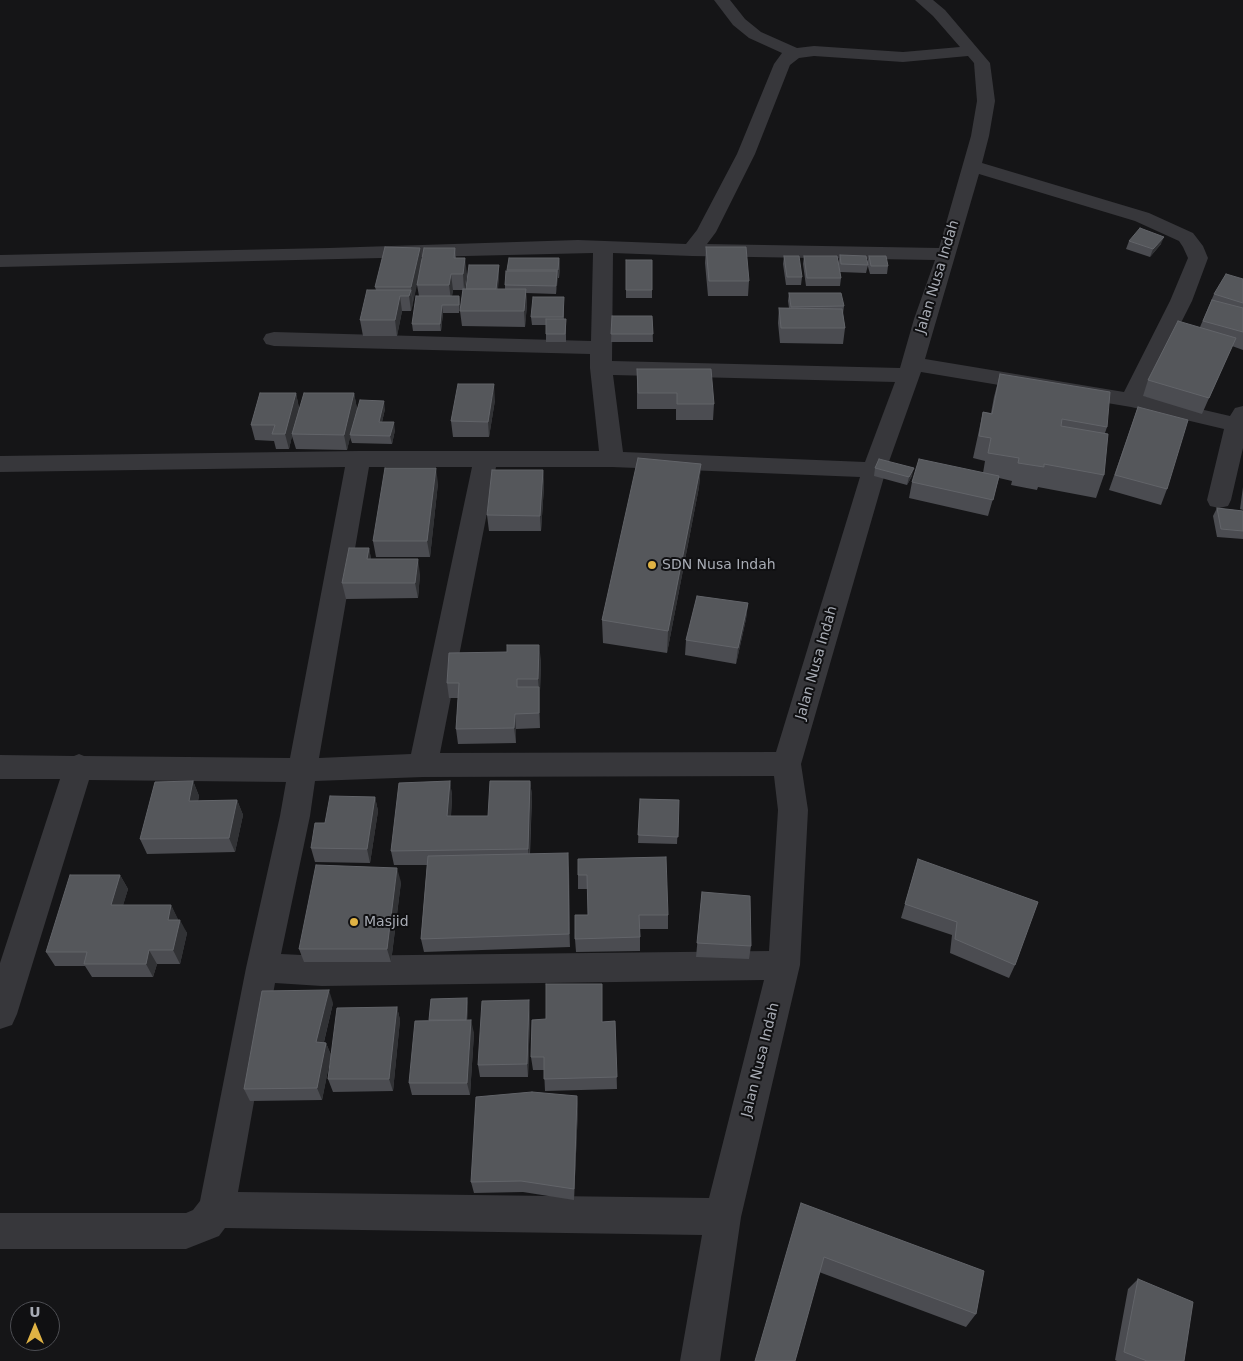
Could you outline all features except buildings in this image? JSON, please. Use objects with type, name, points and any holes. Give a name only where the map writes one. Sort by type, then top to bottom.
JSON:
[{"type":"street","points":[[722,0],[739,22],[755,35],[795,53]]},
{"type":"street","name":"Jalan Nusa Indah","points":[[700,1361],[723,1217],[784,964],[793,810],[787,764],[874,470],[911,369],[925,319],[947,254],[980,136],[986,101],[982,63],[973,50],[939,13],[924,0]]},
{"type":"street","points":[[692,250],[706,232],[746,154],[782,64],[789,56],[795,53],[814,51],[902,57],[973,50]]},
{"type":"street","points":[[971,166],[1142,217],[1186,237],[1193,246],[1198,258],[1184,292],[1131,400]]},
{"type":"street","points":[[0,261],[329,254],[578,246],[692,250],[947,254]]},
{"type":"street","points":[[603,247],[601,358],[612,459]]},
{"type":"street","points":[[274,339],[601,358],[911,369],[1131,400],[1241,421],[1220,500]]},
{"type":"street","points":[[423,764],[486,458]]},
{"type":"street","points":[[0,464],[486,458],[612,459],[874,470]]},
{"type":"street","points":[[0,1230],[186,1230],[206,1223],[217,1210],[262,968],[295,816],[358,459]]},
{"type":"street","points":[[0,767],[79,766],[302,770],[423,764],[787,764]]},
{"type":"street","points":[[0,1014],[79,766]]},
{"type":"street","points":[[262,968],[322,971],[784,964]]},
{"type":"street","points":[[217,1210],[723,1217]]},
{"type":"place","name":"SDN Nusa Indah","points":[[652,565]]},
{"type":"place","name":"Masjid","points":[[354,922]]}]
